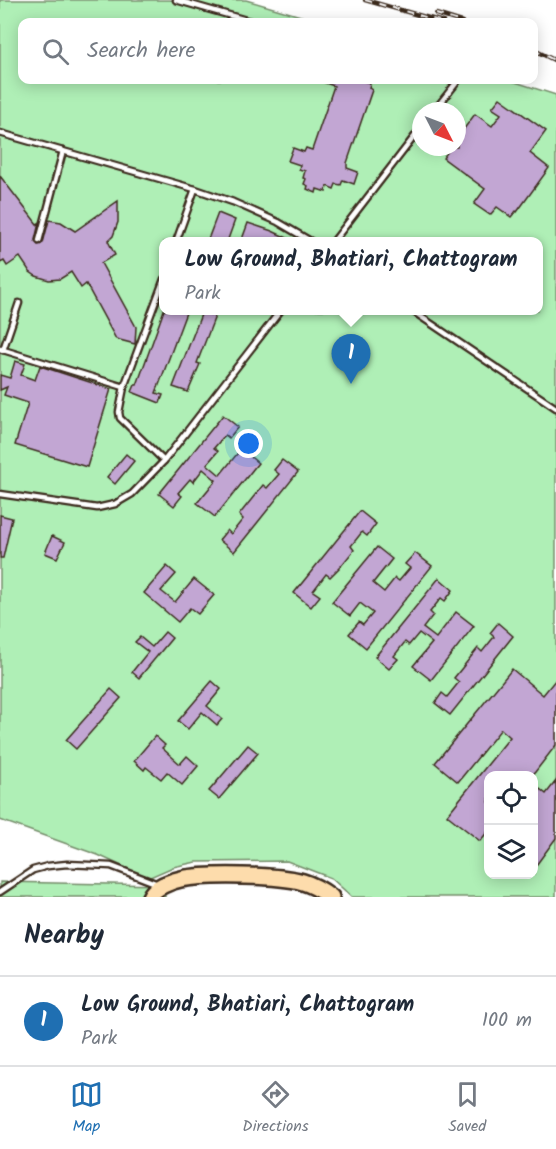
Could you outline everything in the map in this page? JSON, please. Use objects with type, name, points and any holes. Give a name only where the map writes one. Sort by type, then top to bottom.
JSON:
[{"type":"main road","points":[[150,897],[164,885],[181,879],[212,877],[276,878],[303,882],[332,897]]},
{"type":"lane","points":[[176,0],[239,18]]},
{"type":"lane","points":[[441,102],[455,84]]},
{"type":"lane","points":[[0,134],[195,189],[260,214],[303,237]]},
{"type":"lane","points":[[337,237],[412,140]]},
{"type":"lane","points":[[39,241],[63,151]]},
{"type":"lane","points":[[178,237],[195,189]]},
{"type":"lane","points":[[159,292],[124,387],[119,412],[120,418],[164,461]]},
{"type":"lane","points":[[19,303],[2,350],[124,387]]},
{"type":"lane","points":[[0,494],[97,508],[115,504],[132,494],[164,461],[277,315]]},
{"type":"lane","points":[[418,315],[556,408]]},
{"type":"lane","points":[[0,892],[33,870],[67,864],[111,866],[164,885]]},
{"type":"green space","points":[[0,0],[246,0],[307,18],[18,18],[18,84],[522,84],[556,95],[556,897],[352,897],[331,878],[287,861],[196,862],[173,867],[148,878],[98,855],[0,820]]},
{"type":"green space","points":[[0,882],[164,885],[165,897],[0,897]]},
{"type":"building","points":[[328,84],[370,84],[369,88],[372,90],[347,163],[347,168],[358,172],[354,184],[343,180],[341,185],[336,184],[334,189],[327,186],[326,192],[317,189],[316,193],[307,189],[308,186],[304,184],[305,171],[299,169],[300,165],[288,161],[293,148],[304,152],[306,148],[312,150],[334,86]]},
{"type":"building","points":[[500,98],[546,131],[530,153],[549,168],[511,217],[497,207],[490,215],[474,204],[485,189],[443,158],[444,156],[466,156],[466,126],[475,114],[492,126],[501,114],[492,108]]},
{"type":"building","points":[[0,176],[37,224],[39,223],[35,240],[38,245],[43,243],[49,220],[61,222],[75,231],[118,201],[118,222],[113,236],[108,241],[115,255],[101,263],[136,327],[135,344],[116,339],[86,284],[81,288],[71,272],[60,279],[49,280],[30,272],[20,257],[7,266],[4,261],[0,263]]},
{"type":"building","points":[[218,213],[235,220],[229,237],[209,237]]},
{"type":"building","points":[[248,223],[285,237],[243,237]]},
{"type":"building","points":[[162,315],[185,315],[156,393],[163,395],[160,403],[132,392],[137,385]]},
{"type":"building","points":[[201,315],[215,316],[197,363],[200,364],[188,392],[173,387]]},
{"type":"building","points":[[15,361],[25,364],[21,375],[35,380],[40,366],[111,389],[87,467],[15,445],[28,403],[4,395],[7,387],[0,390],[0,375],[10,378]]},
{"type":"building","points":[[223,415],[238,427],[229,438],[225,435],[214,448],[218,451],[207,464],[220,475],[241,449],[258,463],[215,517],[197,503],[216,480],[203,469],[193,482],[190,479],[178,493],[182,496],[174,506],[159,494]]},
{"type":"building","points":[[126,454],[134,461],[115,484],[107,477]]},
{"type":"building","points":[[282,460],[298,472],[234,552],[219,540],[227,530],[231,534],[243,519],[239,515],[263,485],[267,488],[279,474],[274,470]]},
{"type":"building","points":[[360,511],[376,524],[367,536],[362,532],[351,546],[354,550],[330,577],[326,574],[313,591],[320,596],[311,607],[294,593]]},
{"type":"building","points":[[0,515],[12,518],[3,558],[0,558]]},
{"type":"building","points":[[52,536],[65,542],[57,558],[45,553]]},
{"type":"building","points":[[377,547],[392,559],[373,583],[384,592],[395,578],[399,581],[410,568],[405,564],[415,553],[432,566],[366,648],[349,634],[359,622],[363,625],[373,613],[360,603],[350,616],[332,602]]},
{"type":"building","points":[[167,566],[176,574],[161,591],[175,602],[194,579],[214,595],[198,614],[190,608],[178,622],[144,593]]},
{"type":"building","points":[[439,578],[453,590],[445,601],[441,598],[430,612],[433,615],[423,628],[436,638],[456,612],[474,626],[431,680],[413,666],[432,643],[419,633],[409,645],[405,642],[394,656],[398,659],[389,669],[375,657]]},
{"type":"building","points":[[498,623],[513,636],[450,715],[435,703],[442,693],[447,697],[459,682],[454,678],[478,648],[482,652],[494,637],[490,633]]},
{"type":"building","points":[[165,632],[172,638],[139,678],[132,672],[148,652],[135,642],[140,637],[152,647]]},
{"type":"building","points":[[512,669],[543,695],[556,679],[556,745],[536,771],[484,771],[484,836],[480,841],[447,815],[510,737],[501,729],[458,782],[435,763]]},
{"type":"building","points":[[212,681],[221,689],[207,706],[222,719],[217,725],[202,712],[188,729],[178,721]]},
{"type":"building","points":[[111,689],[121,698],[76,749],[66,740]]},
{"type":"building","points":[[155,736],[165,745],[162,748],[180,764],[187,756],[198,766],[182,785],[167,772],[161,779],[146,767],[144,770],[134,761]]},
{"type":"building","points":[[248,745],[258,753],[219,799],[209,791]]},
{"type":"building","points":[[556,781],[556,838],[538,863],[538,792],[540,789],[546,794]]},
{"type":"railway","points":[[365,0],[429,18]]},
{"type":"railway","points":[[436,14],[449,18]]},
{"type":"railway","points":[[538,52],[556,61]]},
{"type":"place","name":"Low Ground, Bhatiari, Chattogram","points":[[351,384]]}]
